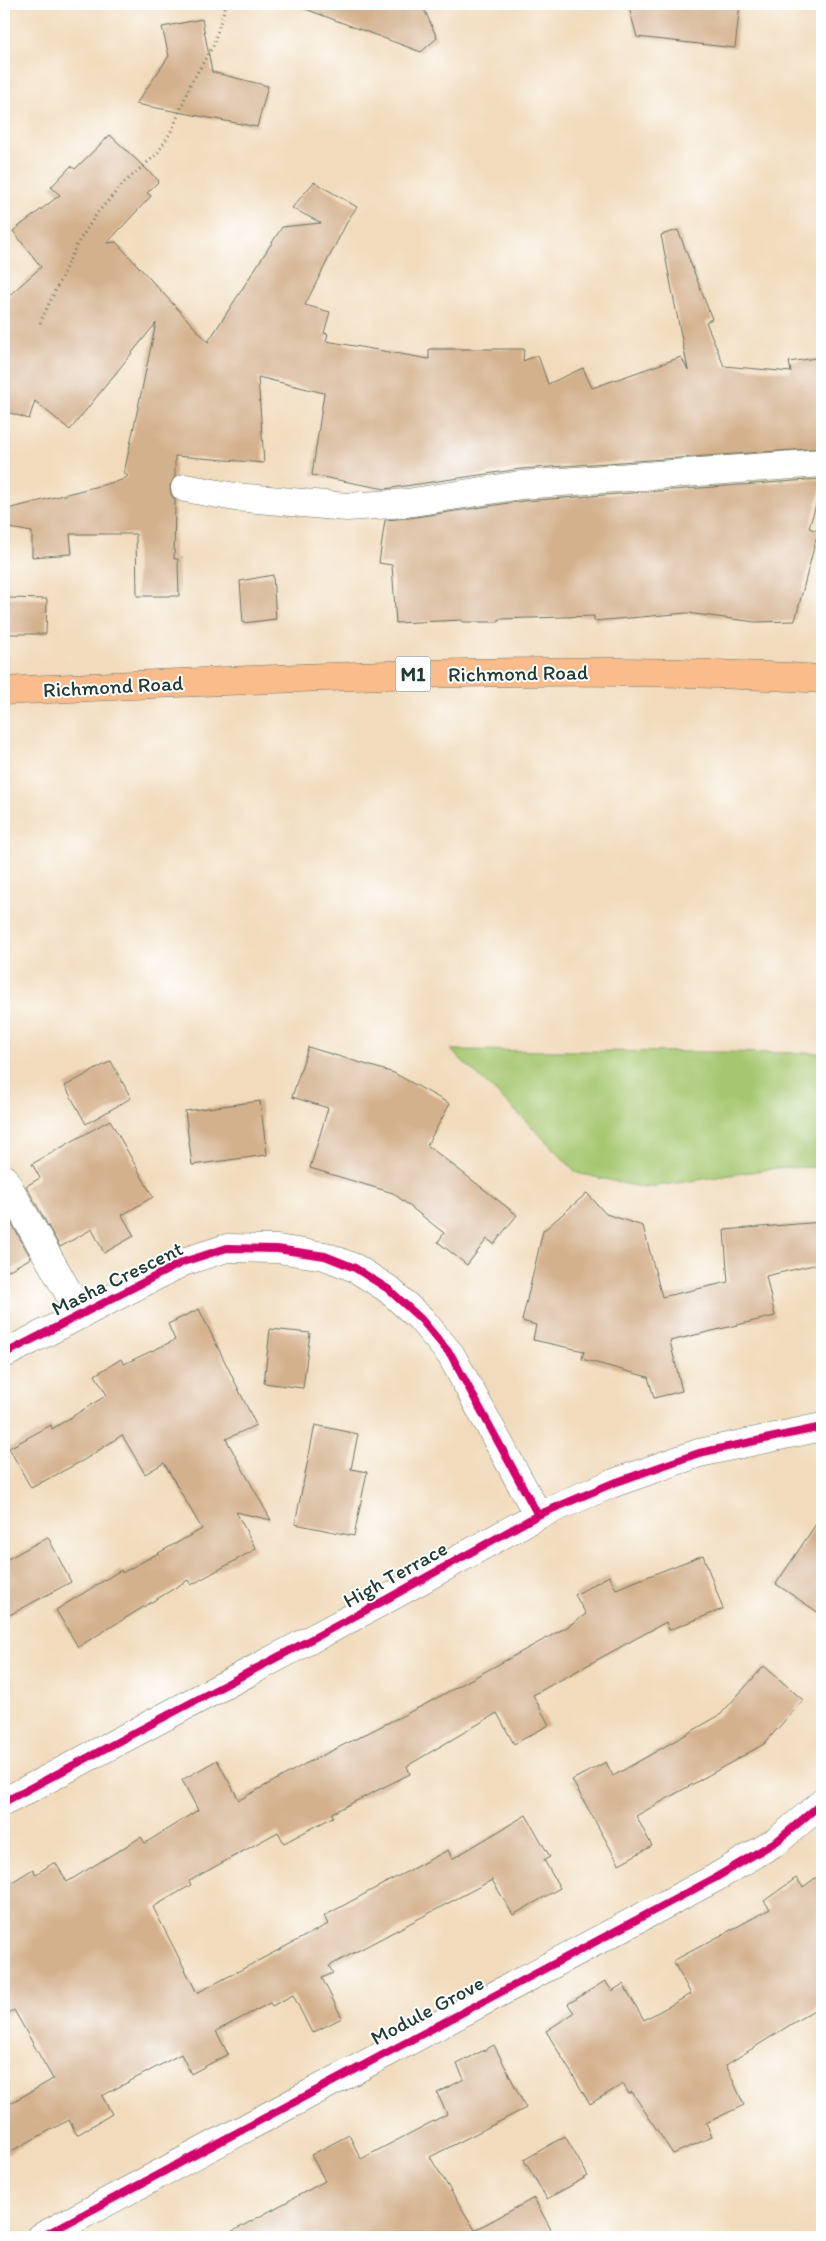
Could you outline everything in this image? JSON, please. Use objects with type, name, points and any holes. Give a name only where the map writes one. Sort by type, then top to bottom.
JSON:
[{"type":"highway","name":"Richmond Road","points":[[4,691],[298,678],[545,671],[736,674],[822,679]]},
{"type":"street","points":[[185,488],[234,497],[348,507],[407,503],[521,485],[822,462]]},
{"type":"street","points":[[4,1179],[81,1315]]},
{"type":"street","name":"Masha Crescent","points":[[4,1354],[183,1262],[227,1248],[277,1249],[325,1256],[355,1268],[388,1289],[421,1319],[451,1355],[538,1516]]},
{"type":"street","name":"High Terrace","points":[[4,1802],[387,1599],[538,1516],[611,1484],[698,1453],[822,1427]]},
{"type":"street","name":"Module Grove","points":[[41,2237],[715,1878],[777,1841],[822,1803]]},
{"type":"path","points":[[40,323],[77,244],[98,212],[125,182],[157,154],[173,128],[190,85],[213,46],[226,4]]},
{"type":"green space","points":[[451,1050],[822,1053],[822,1167],[777,1168],[644,1188],[577,1173],[528,1123]]},
{"type":"building","points":[[301,4],[422,4],[437,38],[421,52],[300,7]]},
{"type":"building","points":[[628,4],[740,4],[735,48],[637,37]]},
{"type":"building","points":[[202,19],[212,72],[268,86],[257,127],[136,104],[169,56],[162,27]]},
{"type":"building","points":[[110,135],[159,181],[147,193],[151,196],[107,243],[116,242],[208,342],[282,227],[321,223],[292,208],[314,182],[357,207],[348,220],[305,305],[330,312],[324,333],[328,334],[326,341],[429,359],[429,349],[524,349],[523,361],[538,355],[548,384],[583,368],[592,388],[681,357],[688,370],[661,235],[678,230],[712,319],[706,322],[724,366],[791,372],[789,362],[822,357],[822,448],[520,469],[385,489],[312,475],[324,393],[258,377],[264,463],[175,456],[175,476],[170,486],[171,494],[175,500],[174,559],[178,559],[179,596],[137,596],[136,534],[70,534],[72,554],[32,557],[32,532],[4,527],[4,510],[122,480],[128,476],[124,473],[156,323],[70,430],[35,401],[29,419],[4,411],[4,300],[41,267],[13,231],[60,195],[51,187],[71,166],[75,169]]},
{"type":"building","points":[[822,479],[822,485],[809,528],[818,531],[795,621],[755,622],[687,613],[594,621],[594,616],[499,619],[499,622],[462,622],[462,620],[396,623],[392,565],[379,563],[385,520],[523,501]]},
{"type":"building","points":[[273,575],[276,619],[243,623],[240,581]]},
{"type":"building","points":[[9,598],[47,599],[46,634],[9,634]]},
{"type":"building","points":[[308,1047],[394,1073],[450,1104],[427,1145],[517,1215],[494,1244],[487,1239],[467,1265],[438,1242],[444,1233],[393,1193],[310,1168],[328,1108],[292,1097]]},
{"type":"building","points":[[111,1061],[131,1098],[86,1124],[65,1086]]},
{"type":"building","points":[[260,1101],[267,1155],[192,1165],[185,1111]]},
{"type":"building","points":[[110,1120],[153,1197],[122,1215],[134,1236],[104,1253],[92,1229],[60,1247],[26,1186],[40,1178],[32,1164]]},
{"type":"building","points":[[587,1193],[606,1214],[643,1226],[662,1297],[728,1282],[724,1230],[822,1222],[822,1263],[766,1276],[775,1316],[670,1341],[682,1391],[654,1398],[648,1377],[582,1359],[584,1351],[533,1340],[536,1325],[522,1321],[543,1231]]},
{"type":"building","points":[[4,1210],[31,1258],[4,1273]]},
{"type":"building","points":[[199,1309],[256,1425],[226,1439],[271,1520],[236,1512],[256,1549],[191,1585],[188,1580],[78,1647],[56,1610],[121,1570],[122,1573],[202,1529],[164,1463],[145,1474],[122,1435],[84,1460],[31,1488],[9,1448],[51,1425],[52,1429],[107,1395],[95,1375],[121,1359],[124,1364],[175,1340],[168,1324]]},
{"type":"building","points":[[270,1329],[310,1333],[303,1388],[264,1383]]},
{"type":"building","points":[[315,1425],[358,1434],[351,1469],[367,1472],[354,1536],[295,1524]]},
{"type":"building","points":[[822,1515],[822,1615],[776,1584]]},
{"type":"building","points":[[48,1537],[71,1582],[4,1618],[4,1561]]},
{"type":"building","points":[[703,1555],[723,1609],[669,1630],[666,1622],[533,1695],[549,1725],[514,1744],[497,1713],[407,1766],[410,1774],[332,1813],[333,1817],[284,1843],[278,1832],[189,1881],[191,1885],[153,1907],[197,1993],[328,1924],[324,1916],[372,1890],[448,1850],[452,1859],[526,1815],[550,1857],[544,1860],[560,1888],[513,1915],[492,1880],[329,1966],[333,1973],[322,1978],[342,2018],[312,2033],[293,1995],[272,2006],[270,2003],[216,2031],[228,2054],[191,2074],[181,2054],[102,2096],[112,2114],[77,2135],[69,2120],[4,2155],[4,2107],[53,2079],[14,2010],[4,2016],[4,1887],[33,1869],[36,1874],[55,1862],[67,1882],[141,1837],[145,1843],[198,1810],[182,1780],[217,1760],[239,1800],[305,1764],[422,1706],[567,1627],[586,1614],[575,1595],[609,1576],[616,1589]]},
{"type":"building","points":[[764,1666],[803,1700],[764,1744],[636,1816],[652,1846],[619,1864],[572,1780],[606,1762],[613,1776],[720,1715]]},
{"type":"building","points":[[822,1873],[822,2005],[726,2065],[744,2105],[706,2123],[712,2137],[673,2154],[632,2092],[629,2094],[623,2084],[590,2104],[546,2031],[574,2013],[568,2004],[605,1981],[612,1991],[623,1984],[644,2020],[691,1994],[673,1961],[770,1909],[764,1901],[796,1878],[803,1887]]},
{"type":"building","points":[[494,2045],[526,2108],[430,2157],[475,2230],[534,2198],[555,2237],[222,2237],[325,2181],[311,2155],[349,2135],[361,2159],[447,2114],[437,2093],[464,2079],[457,2064]]},
{"type":"building","points":[[565,2136],[588,2176],[547,2199],[524,2160]]},
{"type":"cycle path","points":[[4,1354],[183,1262],[227,1248],[277,1249],[325,1256],[355,1268],[388,1289],[421,1319],[451,1355],[538,1515]]},
{"type":"cycle path","points":[[4,1802],[387,1599],[538,1515],[611,1484],[699,1453],[822,1427]]},
{"type":"cycle path","points":[[41,2237],[715,1878],[777,1841],[822,1803]]}]
